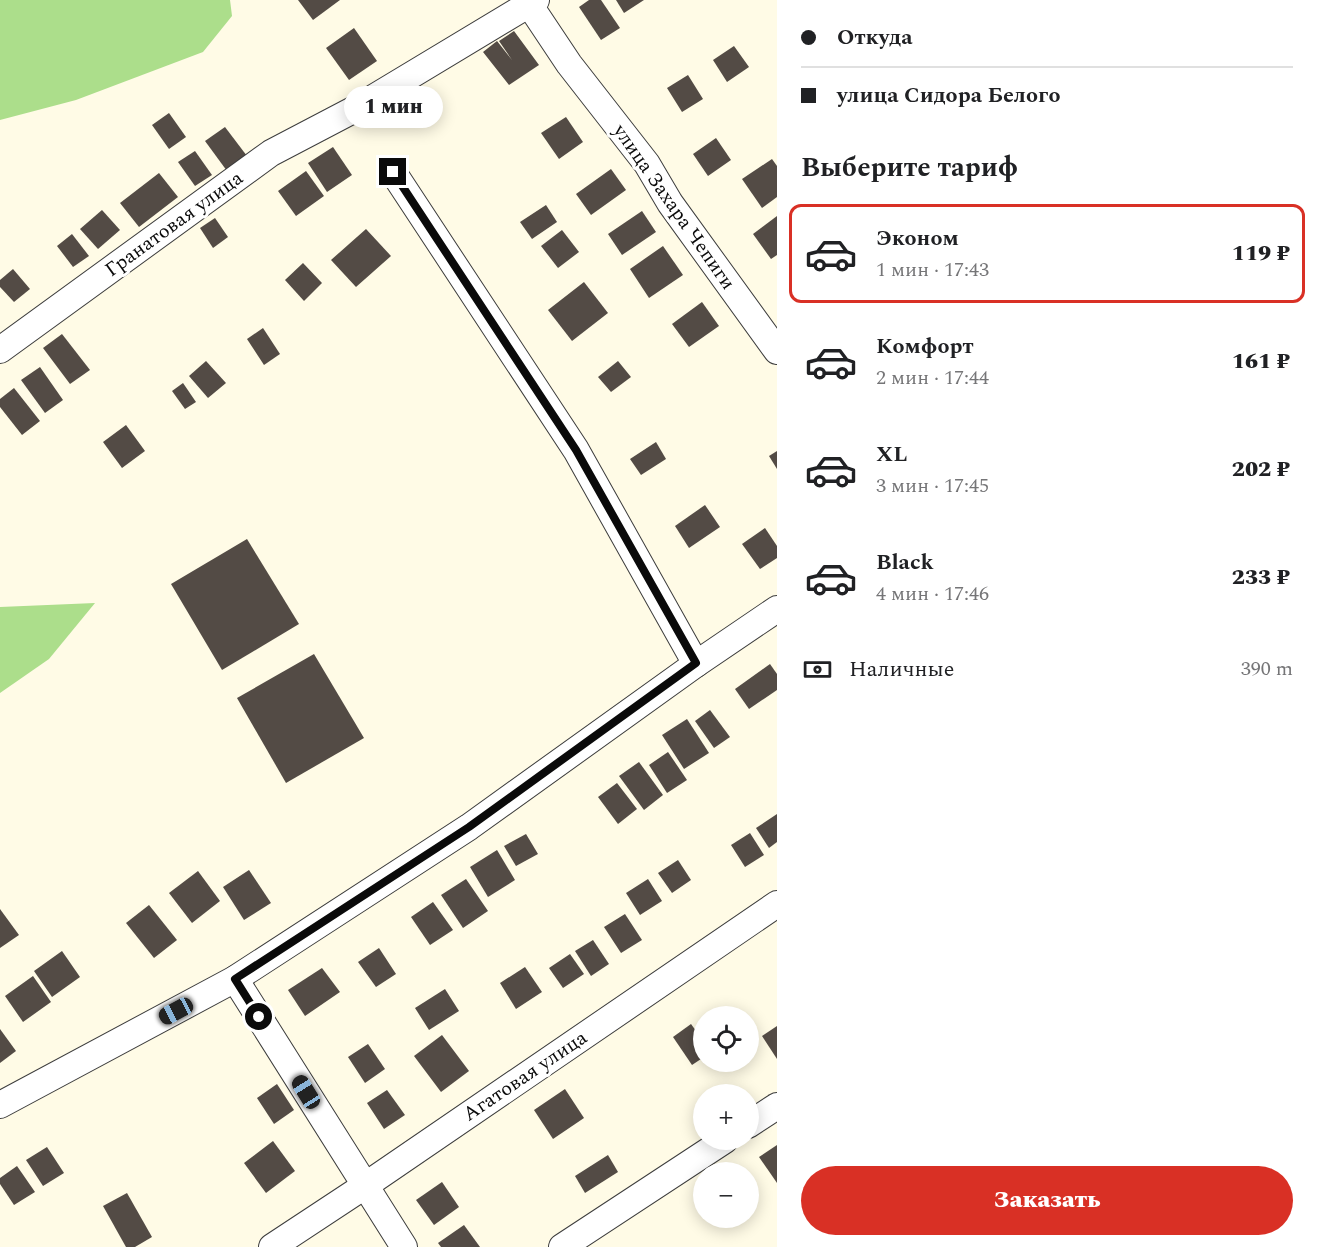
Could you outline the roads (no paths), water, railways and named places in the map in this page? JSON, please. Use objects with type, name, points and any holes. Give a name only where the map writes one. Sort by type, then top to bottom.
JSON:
[{"type":"street","name":"улица Захара Чепиги","points":[[533,2],[569,64],[647,164],[670,203],[777,351]]},
{"type":"street","name":"Гранатовая улица","points":[[0,350],[271,153],[355,109],[533,2]]},
{"type":"street","points":[[393,172],[576,450],[696,663]]},
{"type":"street","points":[[0,1105],[235,979],[469,827],[696,663],[777,609]]},
{"type":"street","name":"Агатовая улица","points":[[272,1247],[777,904]]},
{"type":"street","points":[[235,979],[404,1247]]},
{"type":"street","points":[[759,1118],[777,1106]]},
{"type":"street","points":[[562,1247],[710,1150]]}]
